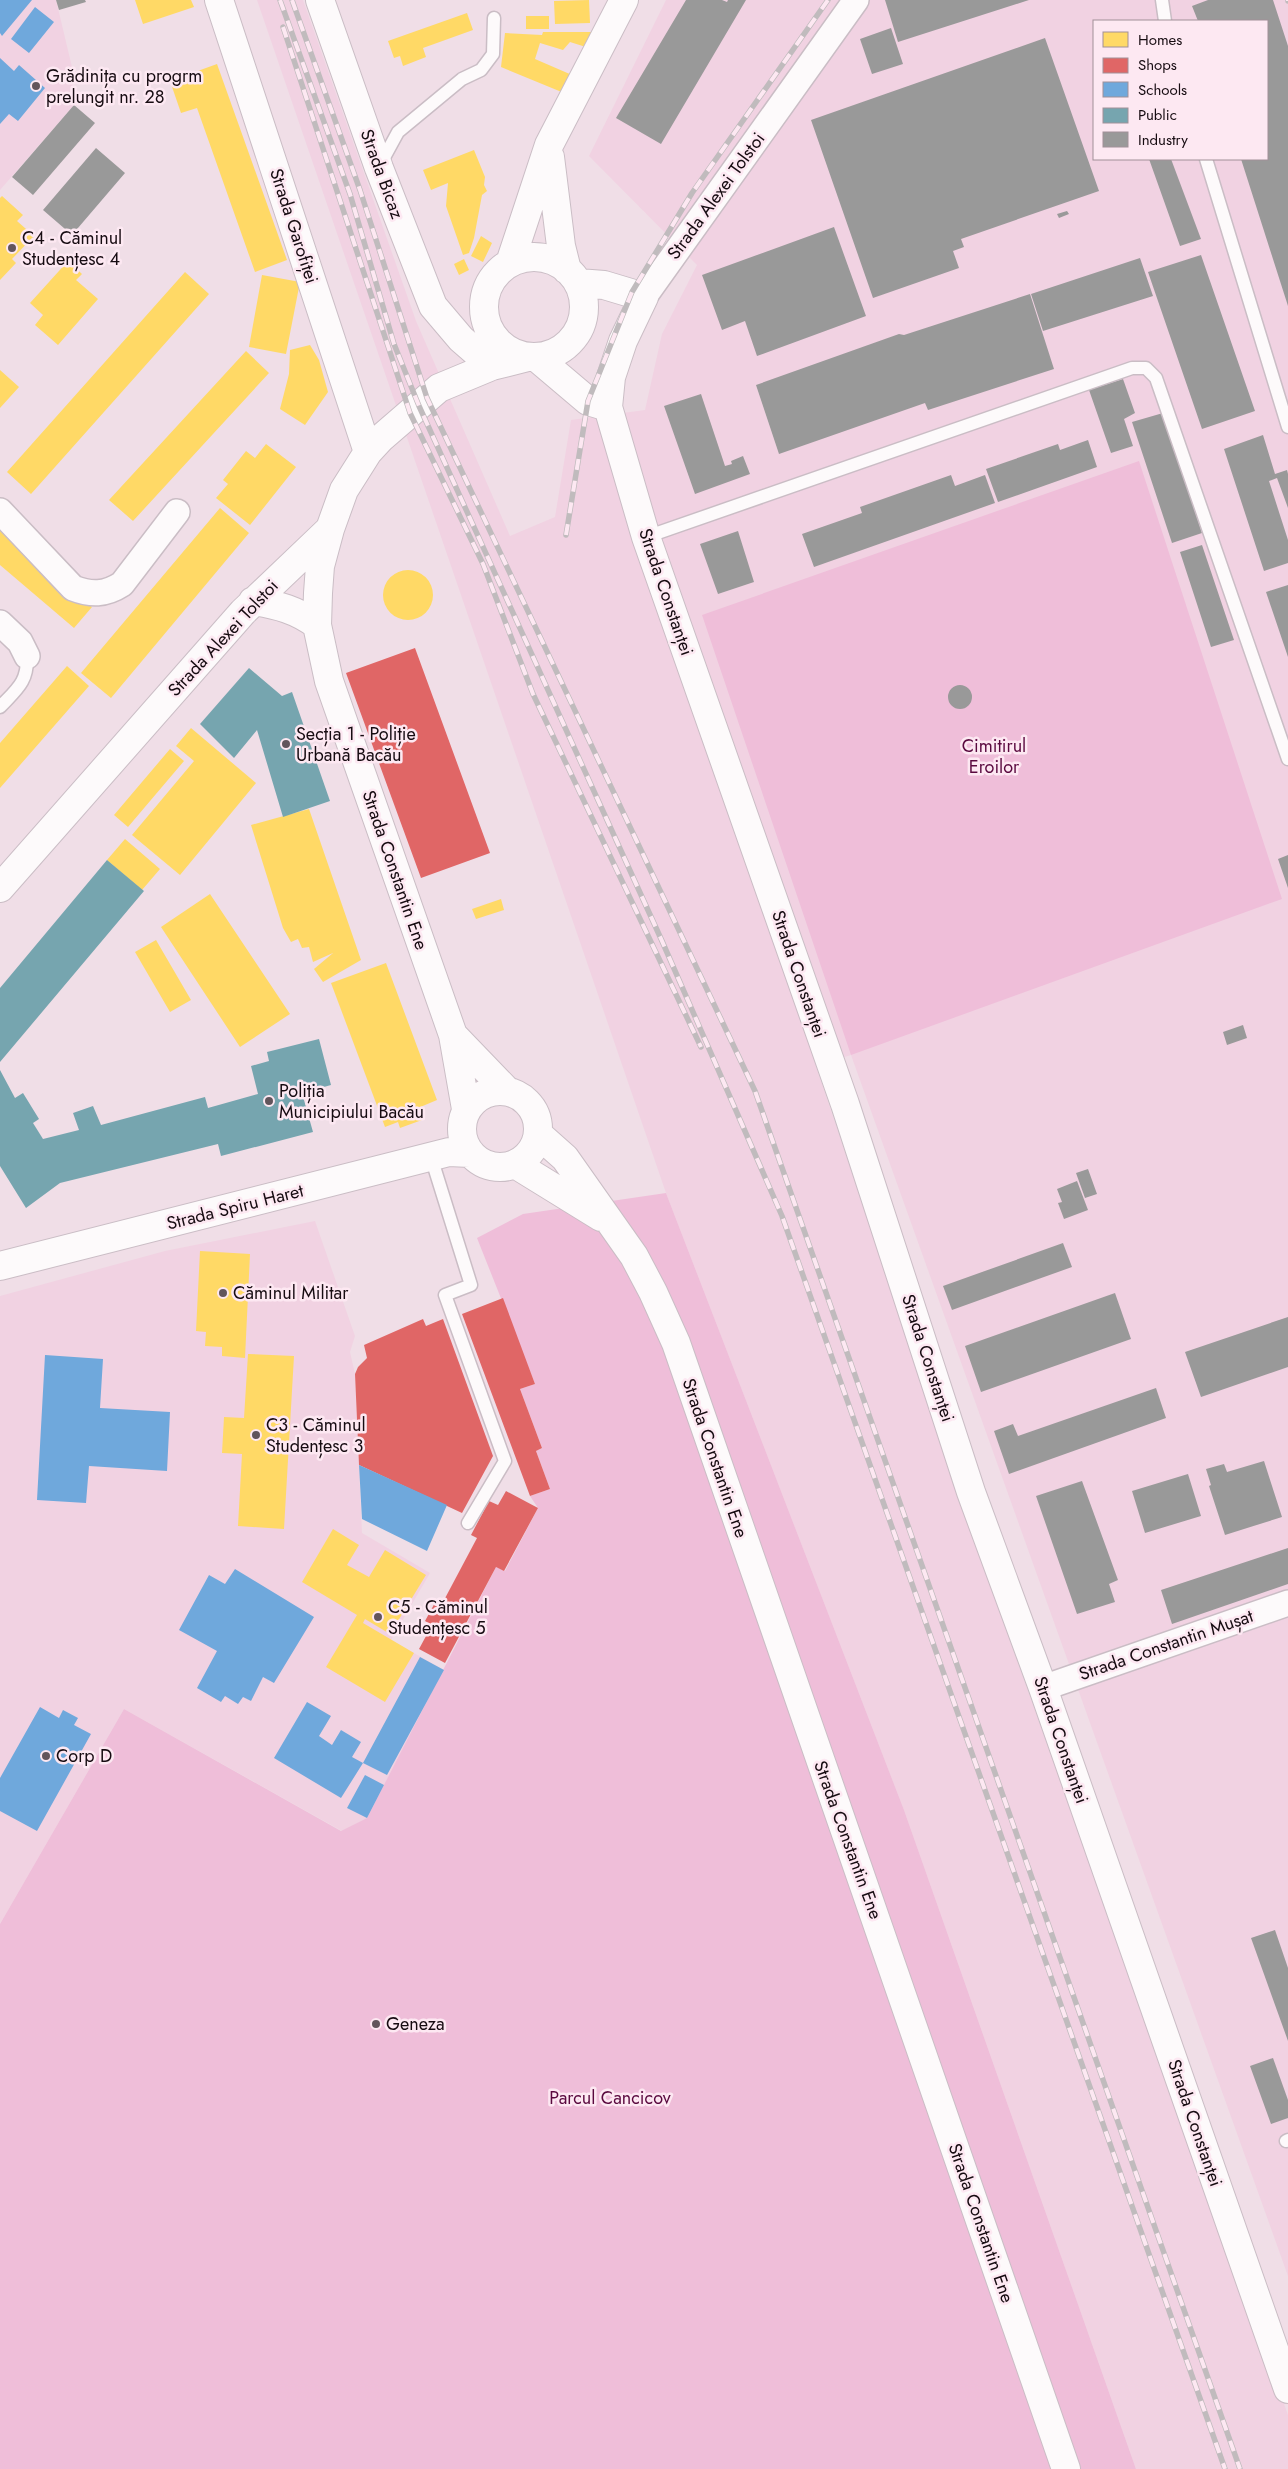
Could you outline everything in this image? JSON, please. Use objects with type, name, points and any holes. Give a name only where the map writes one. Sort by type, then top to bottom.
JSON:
[{"type":"street","name":"Strada Garofiței","points":[[218,0],[368,452]]},
{"type":"street","name":"Strada Bicaz","points":[[320,0],[379,168],[433,306],[461,340],[492,366]]},
{"type":"street","name":"Strada Alexei Tolstoi","points":[[439,388],[494,276],[510,263],[549,145],[624,0]]},
{"type":"street","name":"Strada Alexei Tolstoi","points":[[608,407],[611,377],[622,341],[644,297],[856,0]]},
{"type":"street","name":"Strada Alexei Tolstoi","points":[[3,879],[253,601],[330,529],[344,490],[368,452],[439,388],[492,366],[550,355],[563,348],[574,338],[581,325],[584,304],[561,246],[552,190],[549,145]]},
{"type":"street","points":[[510,263],[524,258],[539,258],[554,262],[572,276],[644,297]]},
{"type":"street","points":[[485,294],[485,315],[492,335],[502,346],[514,353],[532,357],[588,401],[608,407]]},
{"type":"street","name":"Strada Constanței","points":[[608,407],[646,536],[844,1104],[971,1492],[1280,2342],[1288,2389]]},
{"type":"street","points":[[0,511],[73,588],[86,593],[99,594],[112,591],[122,584],[177,512]]},
{"type":"street","name":"Strada Constantin Ene","points":[[330,529],[320,566],[317,624],[329,681],[453,1035],[466,1109]]},
{"type":"street","points":[[253,601],[277,605],[302,613],[317,624]]},
{"type":"street","points":[[0,623],[20,642],[28,656]]},
{"type":"street","name":"Strada Constantin Ene","points":[[453,1035],[507,1091]]},
{"type":"street","points":[[491,1091],[507,1091],[523,1097],[534,1110],[538,1122],[538,1134],[534,1146],[526,1157],[515,1164],[503,1167],[490,1166],[479,1161],[470,1153],[462,1139],[461,1124],[466,1109],[477,1097],[491,1091]]},
{"type":"street","name":"Strada Constantin Ene","points":[[538,1134],[565,1158],[589,1190],[608,1222],[634,1256],[654,1292],[676,1343],[1066,2469]]},
{"type":"street","name":"Strada Spiru Haret","points":[[0,1266],[449,1152],[470,1153]]},
{"type":"street","name":"Strada Constantin Ene","points":[[515,1164],[608,1222]]},
{"type":"street","name":"Strada Constantin Mușat","points":[[1043,1688],[1288,1603]]},
{"type":"lane","points":[[1162,0],[1165,20]]},
{"type":"lane","points":[[379,168],[398,132],[462,79],[481,70],[492,54],[494,18]]},
{"type":"lane","points":[[1206,160],[1288,427]]},
{"type":"lane","points":[[646,536],[1132,368],[1146,368],[1156,378],[1288,759]]},
{"type":"lane","points":[[0,707],[24,680],[28,671],[28,656]]},
{"type":"lane","points":[[431,1157],[471,1285],[445,1295],[505,1461],[468,1523]]},
{"type":"shaded area","name":"Grădinița cu progrm prelungit nr. 28","points":[[0,0],[56,0],[72,67],[74,105],[0,190]]},
{"type":"shaded area","points":[[257,0],[303,0],[416,321],[510,536],[555,517],[571,420],[645,410],[662,334],[697,265],[589,156],[666,0],[1288,0],[1288,2276],[851,1055],[816,1066],[1004,1624],[1288,2415],[1288,2469],[1136,2469],[904,1810],[666,1193]]},
{"type":"shaded area","points":[[315,1221],[355,1336],[350,1352],[355,1374],[362,1533],[430,1573],[391,1640],[444,1670],[367,1818],[342,1831],[124,1709],[0,1924],[0,1296],[165,1251]]},
{"type":"green space","name":"Cimitirul Eroilor","points":[[1139,461],[1282,899],[851,1055],[702,615]]},
{"type":"green space","name":"Parcul Cancicov","points":[[666,1193],[904,1810],[1136,2469],[0,2469],[0,1924],[124,1709],[341,1831],[367,1818],[496,1567],[505,1571],[538,1508],[530,1496],[550,1489],[536,1451],[542,1448],[520,1389],[535,1384],[477,1238],[523,1214]]},
{"type":"building: Homes","points":[[135,0],[191,0],[194,7],[143,24]]},
{"type":"building: Homes","points":[[589,0],[590,23],[555,24],[554,1]]},
{"type":"building: Homes","points":[[467,13],[473,30],[423,48],[426,57],[403,66],[400,56],[394,58],[388,41]]},
{"type":"building: Homes","points":[[526,16],[549,16],[549,29],[526,29]]},
{"type":"building: Homes","points":[[543,32],[598,32],[589,48],[570,42],[563,50],[540,43],[535,59],[572,75],[564,93],[501,67],[505,33],[542,35]]},
{"type":"building: Homes","points":[[217,64],[287,260],[255,272],[197,108],[181,113],[170,81]]},
{"type":"building: Homes","points":[[474,150],[485,177],[484,185],[487,191],[482,195],[474,238],[469,253],[463,255],[446,206],[448,183],[431,190],[423,170]]},
{"type":"building: Homes","name":"C4 - Căminul Studențesc 4","points":[[2,196],[23,215],[17,221],[34,236],[12,259],[16,263],[0,280],[0,198]]},
{"type":"building: Homes","points":[[481,236],[492,243],[483,262],[471,256]]},
{"type":"building: Homes","points":[[464,259],[469,270],[459,275],[454,264]]},
{"type":"building: Homes","points":[[68,261],[82,274],[76,280],[98,299],[58,345],[35,325],[43,315],[30,303]]},
{"type":"building: Homes","points":[[185,272],[209,294],[31,494],[7,472]]},
{"type":"building: Homes","points":[[262,275],[300,282],[286,354],[249,347]]},
{"type":"building: Homes","points":[[310,345],[319,360],[328,392],[305,425],[280,409],[289,374],[290,350]]},
{"type":"building: Homes","points":[[246,351],[269,373],[133,521],[109,500]]},
{"type":"building: Homes","points":[[0,370],[19,387],[0,408]]},
{"type":"building: Homes","points":[[266,444],[296,467],[250,525],[216,498],[228,484],[223,480],[246,451],[255,458]]},
{"type":"building: Homes","points":[[220,508],[249,533],[111,698],[81,673]]},
{"type":"building: Homes","points":[[0,529],[92,607],[74,628],[0,565]]},
{"type":"building: Homes","points":[[403,570],[413,570],[426,577],[433,590],[433,600],[426,613],[413,620],[403,620],[394,616],[387,609],[383,600],[383,590],[387,581],[394,574]]},
{"type":"building: Homes","points":[[67,666],[89,686],[0,788],[0,743]]},
{"type":"building: Homes","points":[[191,728],[256,783],[180,875],[132,835],[194,761],[176,746]]},
{"type":"building: Homes","points":[[170,749],[184,761],[128,827],[114,815]]},
{"type":"building: Homes","points":[[309,809],[361,960],[323,982],[314,969],[333,953],[313,962],[309,947],[302,948],[298,939],[291,942],[283,928],[251,825]]},
{"type":"building: Homes","points":[[125,839],[160,869],[142,890],[107,860]]},
{"type":"building: Homes","points":[[210,894],[290,1014],[240,1047],[161,927]]},
{"type":"building: Homes","points":[[501,899],[504,910],[476,919],[472,909]]},
{"type":"building: Homes","points":[[156,940],[191,1000],[170,1012],[135,952]]},
{"type":"building: Homes","points":[[386,963],[437,1100],[418,1108],[422,1120],[400,1128],[398,1122],[385,1127],[331,983]]},
{"type":"building: Homes","name":"Căminul Militar","points":[[200,1251],[250,1254],[245,1358],[222,1356],[222,1347],[205,1346],[206,1332],[196,1331]]},
{"type":"building: Homes","name":"C3 - Căminul Studențesc 3","points":[[248,1354],[294,1356],[284,1529],[238,1526],[242,1454],[222,1453],[224,1417],[244,1418]]},
{"type":"building: Homes","name":"C5 - Căminul Studențesc 5","points":[[333,1529],[359,1545],[347,1565],[369,1577],[385,1550],[426,1575],[390,1634],[365,1619],[363,1623],[414,1653],[385,1702],[326,1667],[357,1615],[302,1582]]},
{"type":"building: Shops","points":[[415,648],[490,853],[421,878],[346,673]]},
{"type":"building: Shops","points":[[503,1298],[535,1384],[520,1389],[542,1448],[536,1451],[550,1489],[530,1496],[462,1314]]},
{"type":"building: Shops","points":[[423,1319],[426,1326],[443,1319],[493,1456],[462,1513],[359,1465],[355,1374],[358,1367],[367,1358],[364,1345]]},
{"type":"building: Shops","points":[[506,1491],[538,1508],[504,1571],[496,1567],[445,1663],[419,1649],[432,1625],[425,1621],[437,1599],[443,1602],[477,1538],[471,1535],[489,1501],[498,1505]]},
{"type":"building: Schools","points":[[0,0],[32,0],[2,36],[0,33]]},
{"type":"building: Schools","points":[[35,7],[54,22],[29,53],[11,39]]},
{"type":"building: Schools","points":[[0,58],[14,71],[19,65],[45,88],[18,121],[9,114],[0,124]]},
{"type":"building: Schools","points":[[45,1355],[103,1359],[100,1408],[170,1412],[167,1471],[89,1466],[86,1503],[37,1500]]},
{"type":"building: Schools","points":[[359,1465],[447,1505],[427,1551],[362,1519]]},
{"type":"building: Schools","points":[[235,1569],[314,1617],[274,1683],[263,1677],[251,1701],[243,1697],[238,1704],[225,1696],[221,1702],[197,1688],[217,1651],[179,1630],[209,1575],[225,1584]]},
{"type":"building: Schools","points":[[420,1657],[444,1670],[387,1775],[363,1763]]},
{"type":"building: Schools","points":[[307,1702],[331,1716],[319,1736],[332,1745],[341,1730],[361,1742],[352,1757],[363,1763],[341,1798],[274,1758]]},
{"type":"building: Schools","name":"Corp D","points":[[40,1707],[59,1718],[63,1710],[78,1718],[74,1725],[91,1734],[37,1831],[0,1811],[0,1778]]},
{"type":"building: Schools","points":[[365,1775],[384,1785],[367,1818],[347,1808]]},
{"type":"building: Public","name":"Secția 1 - Poliție Urbană Bacău","points":[[249,668],[282,696],[292,692],[330,801],[283,817],[257,730],[234,758],[200,724]]},
{"type":"building: Public","points":[[107,860],[144,891],[0,1062],[0,988]]},
{"type":"building: Public","points":[[319,1039],[331,1085],[302,1093],[313,1132],[221,1156],[218,1144],[60,1183],[26,1208],[0,1166],[0,1070],[15,1098],[23,1093],[39,1119],[33,1123],[43,1139],[79,1130],[73,1113],[93,1106],[101,1125],[205,1097],[208,1108],[258,1094],[251,1066],[269,1061],[267,1052]]},
{"type":"building: Industry","points":[[56,0],[85,0],[86,2],[59,10]]},
{"type":"building: Industry","points":[[686,0],[722,0],[727,2],[728,0],[746,0],[661,144],[616,118]]},
{"type":"building: Industry","points":[[885,0],[1029,0],[898,42]]},
{"type":"building: Industry","points":[[1208,0],[1273,0],[1288,46],[1288,306],[1241,160],[1268,160],[1268,20],[1198,20],[1192,6]]},
{"type":"building: Industry","points":[[891,28],[903,64],[872,74],[860,39]]},
{"type":"building: Industry","points":[[1045,38],[1099,191],[961,239],[964,247],[953,251],[959,268],[873,298],[811,120]]},
{"type":"building: Industry","points":[[74,105],[95,123],[33,195],[12,177]]},
{"type":"building: Industry","points":[[96,148],[125,173],[72,235],[43,210]]},
{"type":"building: Industry","points":[[1149,160],[1171,160],[1201,239],[1180,246]]},
{"type":"building: Industry","points":[[1067,211],[1069,214],[1059,218],[1057,214]]},
{"type":"building: Industry","points":[[834,227],[866,316],[757,356],[745,321],[722,330],[702,275]]},
{"type":"building: Industry","points":[[1201,255],[1255,411],[1202,429],[1148,272]]},
{"type":"building: Industry","points":[[1140,258],[1153,296],[1043,331],[1031,294]]},
{"type":"building: Industry","points":[[1030,294],[1054,369],[928,410],[925,403],[779,454],[756,385],[899,334],[904,335]]},
{"type":"building: Industry","points":[[1123,379],[1135,413],[1124,419],[1133,446],[1111,453],[1089,390]]},
{"type":"building: Industry","points":[[701,394],[725,466],[732,464],[731,461],[743,456],[750,474],[695,494],[664,406]]},
{"type":"building: Industry","points":[[1163,413],[1202,533],[1172,543],[1132,422]]},
{"type":"building: Industry","points":[[1263,435],[1275,474],[1287,470],[1288,474],[1288,508],[1277,478],[1269,481],[1288,540],[1288,563],[1264,571],[1224,449]]},
{"type":"building: Industry","points":[[1088,440],[1097,467],[998,502],[986,469],[1058,444],[1060,450]]},
{"type":"building: Industry","points":[[951,475],[955,486],[985,475],[995,503],[814,567],[802,534],[862,513],[860,507]]},
{"type":"building: Industry","points":[[738,531],[754,582],[718,594],[700,544]]},
{"type":"building: Industry","points":[[1202,545],[1234,640],[1211,647],[1180,552]]},
{"type":"building: Industry","points":[[1288,585],[1288,657],[1266,592]]},
{"type":"building: Industry","points":[[960,685],[968,689],[972,697],[968,705],[960,709],[952,705],[948,697],[952,689]]},
{"type":"building: Industry","points":[[1288,855],[1288,888],[1278,859]]},
{"type":"building: Industry","points":[[1243,1025],[1247,1038],[1227,1045],[1223,1032]]},
{"type":"building: Industry","points":[[1088,1169],[1097,1194],[1085,1198],[1076,1173]]},
{"type":"building: Industry","points":[[1077,1181],[1088,1210],[1064,1219],[1058,1203],[1062,1202],[1057,1189]]},
{"type":"building: Industry","points":[[1063,1243],[1072,1267],[952,1310],[943,1286]]},
{"type":"building: Industry","points":[[1115,1293],[1131,1339],[981,1392],[965,1346]]},
{"type":"building: Industry","points":[[1288,1317],[1288,1367],[1201,1397],[1185,1352]]},
{"type":"building: Industry","points":[[1156,1388],[1166,1418],[1009,1474],[994,1431],[1013,1424],[1018,1436]]},
{"type":"building: Industry","points":[[1264,1461],[1282,1517],[1225,1535],[1209,1486],[1211,1485],[1206,1469],[1224,1464],[1227,1472]]},
{"type":"building: Industry","points":[[1188,1474],[1201,1516],[1145,1533],[1132,1491]]},
{"type":"building: Industry","points":[[1082,1481],[1118,1580],[1109,1584],[1115,1602],[1077,1614],[1036,1496]]},
{"type":"building: Industry","points":[[1288,1548],[1288,1584],[1172,1624],[1161,1590]]},
{"type":"building: Industry","points":[[1275,1930],[1288,1968],[1288,2041],[1251,1938]]},
{"type":"building: Industry","points":[[1273,2058],[1288,2100],[1288,2118],[1271,2124],[1250,2066]]},
{"type":"railway","points":[[280,0],[350,194],[394,344],[419,406],[662,941],[782,1216],[1225,2469]]},
{"type":"railway","points":[[292,0],[360,190],[427,398],[755,1091],[1240,2469]]},
{"type":"railway","points":[[566,535],[588,401],[632,292],[692,193],[828,0]]},
{"type":"railway","points":[[283,27],[410,413],[483,564],[533,694],[701,1047]]},
{"type":"place","name":"Grădinița cu progrm prelungit nr. 28","points":[[36,86]]},
{"type":"place","name":"C4 - Căminul Studențesc 4","points":[[12,248]]},
{"type":"place","name":"Secția 1 - Poliție Urbană Bacău","points":[[286,744]]},
{"type":"place","name":"Poliția Municipiului Bacău","points":[[269,1101]]},
{"type":"place","name":"Căminul Militar","points":[[223,1293]]},
{"type":"place","name":"C3 - Căminul Studențesc 3","points":[[256,1435]]},
{"type":"place","name":"C5 - Căminul Studențesc 5","points":[[378,1617]]},
{"type":"place","name":"Corp D","points":[[46,1756]]},
{"type":"place","name":"Geneza","points":[[376,2024]]}]
